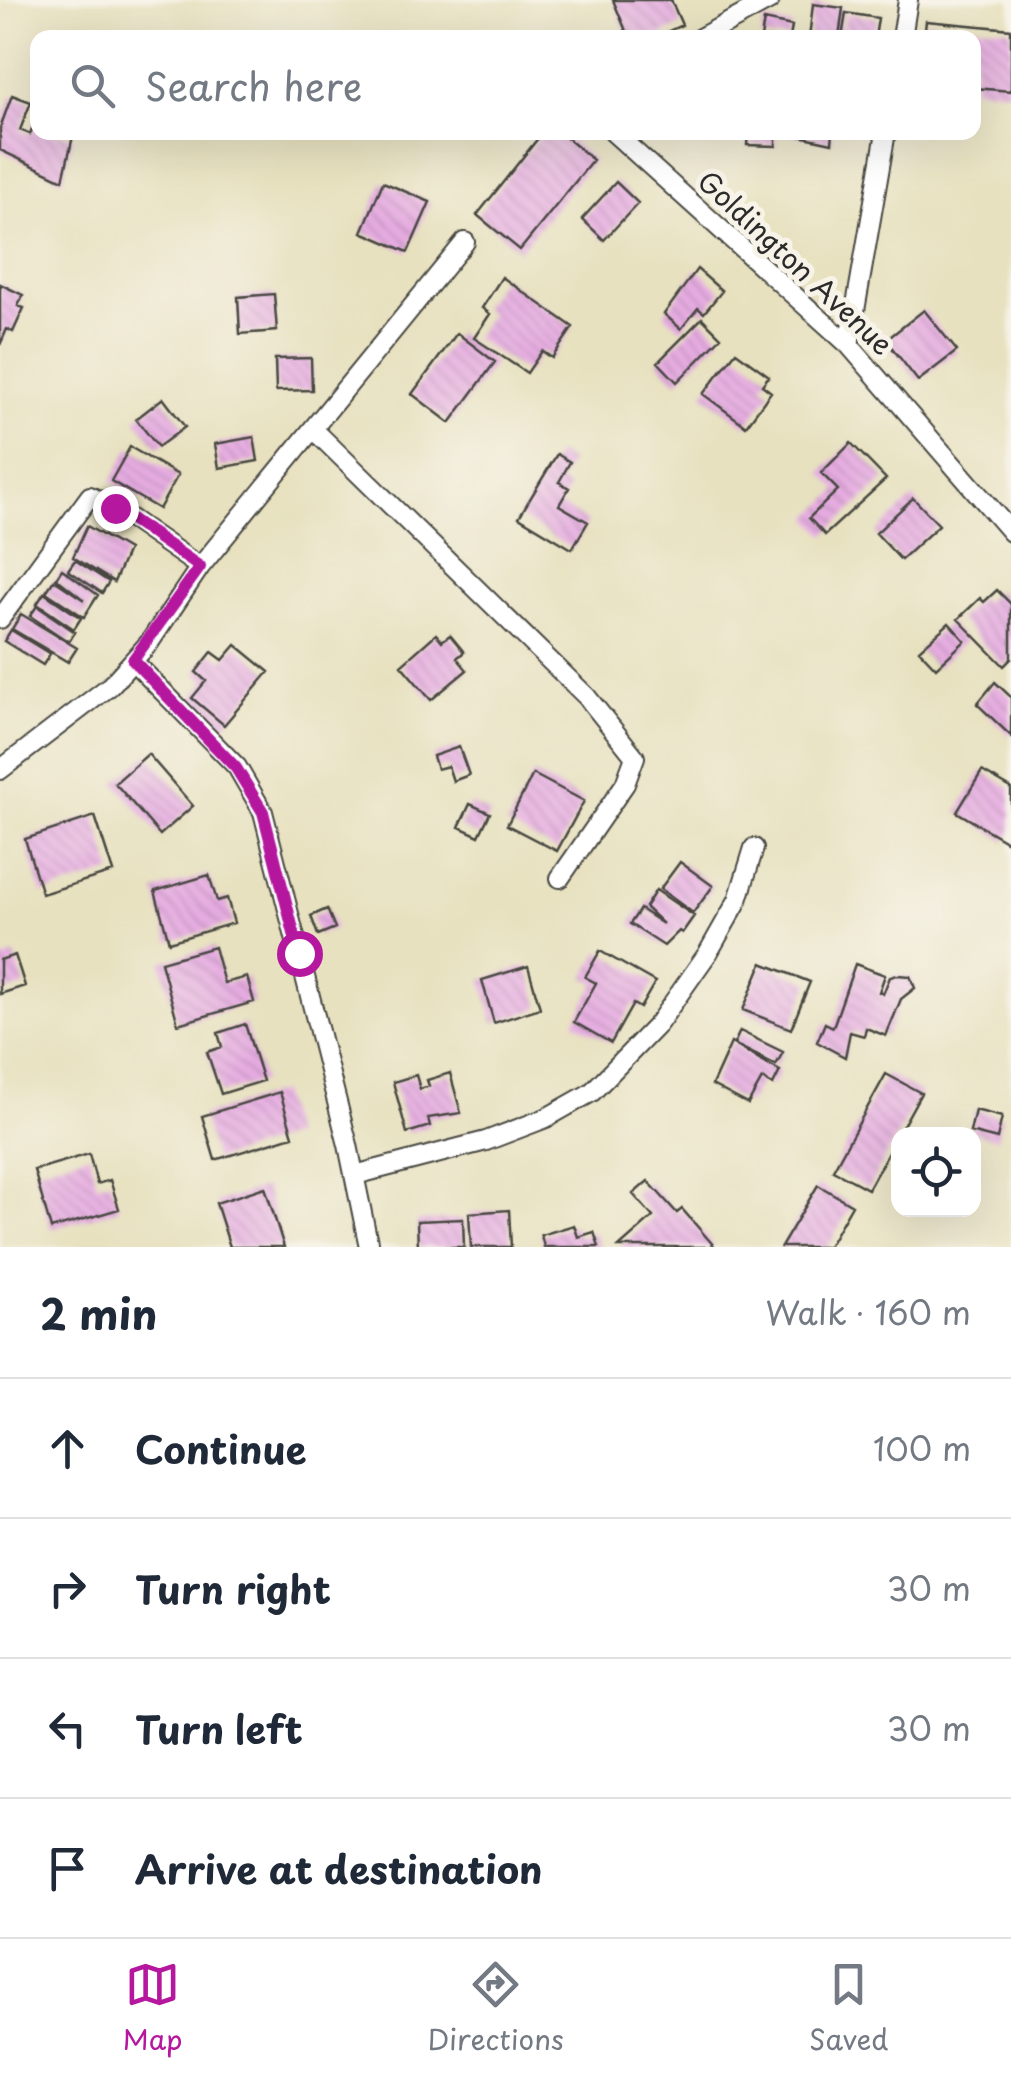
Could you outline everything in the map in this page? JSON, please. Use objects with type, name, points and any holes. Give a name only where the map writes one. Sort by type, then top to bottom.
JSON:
[{"type":"street","points":[[715,30],[770,0]]},
{"type":"street","points":[[903,30],[908,0]]},
{"type":"street","name":"Goldington Avenue","points":[[622,140],[849,345],[1011,532]]},
{"type":"street","points":[[849,345],[885,140]]},
{"type":"street","points":[[0,770],[98,696],[133,660],[200,567],[465,242]]},
{"type":"street","points":[[313,429],[587,697],[636,757],[624,784],[560,878]]},
{"type":"street","points":[[0,620],[90,496],[115,508],[200,567]]},
{"type":"street","points":[[133,660],[236,768],[263,812],[369,1247]]},
{"type":"street","points":[[354,1174],[486,1141],[546,1118],[592,1092],[658,1024],[708,953],[738,900],[754,848]]},
{"type":"building","points":[[613,0],[671,0],[682,25],[671,30],[626,30]]},
{"type":"building","points":[[813,4],[843,8],[840,30],[810,30]]},
{"type":"building","points":[[846,13],[878,18],[876,30],[843,30]]},
{"type":"building","points":[[764,20],[792,26],[791,30],[762,30]]},
{"type":"building","points":[[926,21],[1011,29],[1011,91],[981,89],[981,30],[925,30]]},
{"type":"building","points":[[12,95],[30,102],[20,130],[30,134],[30,140],[72,140],[63,180],[0,150],[0,128]]},
{"type":"building","points":[[537,140],[569,140],[593,160],[520,250],[477,215]]},
{"type":"building","points":[[747,140],[776,140],[776,146],[747,145]]},
{"type":"building","points":[[383,182],[430,202],[408,252],[362,232]]},
{"type":"building","points":[[616,182],[638,203],[604,240],[582,219]]},
{"type":"building","points":[[697,269],[722,291],[704,313],[698,308],[681,329],[664,314]]},
{"type":"building","points":[[502,277],[573,327],[552,358],[542,351],[527,373],[474,338],[490,314],[482,308]]},
{"type":"building","points":[[0,284],[23,295],[18,306],[24,308],[13,332],[7,329],[0,345]]},
{"type":"building","points":[[274,294],[277,331],[240,334],[238,297]]},
{"type":"building","points":[[924,310],[957,351],[918,381],[886,340]]},
{"type":"building","points":[[702,318],[721,337],[677,382],[658,362]]},
{"type":"building","points":[[457,333],[495,362],[450,423],[412,394]]},
{"type":"building","points":[[736,352],[769,376],[762,385],[771,392],[746,426],[703,394]]},
{"type":"building","points":[[311,358],[312,390],[276,391],[275,359]]},
{"type":"building","points":[[163,398],[185,427],[158,447],[136,419]]},
{"type":"building","points":[[254,437],[258,461],[219,468],[215,444]]},
{"type":"building","points":[[851,443],[886,479],[825,535],[809,518],[838,490],[821,473]]},
{"type":"building","points":[[130,447],[178,475],[159,509],[111,481]]},
{"type":"building","points":[[557,454],[570,462],[559,482],[569,488],[559,505],[588,522],[572,549],[519,517]]},
{"type":"building","points":[[913,498],[939,525],[901,560],[876,533]]},
{"type":"building","points":[[87,526],[128,550],[114,582],[73,557]]},
{"type":"building","points":[[75,560],[109,582],[102,593],[68,570]]},
{"type":"building","points":[[62,569],[98,595],[84,617],[46,592],[54,580],[84,600],[56,578]]},
{"type":"building","points":[[997,590],[1011,604],[1011,659],[1004,666],[958,619],[980,598],[984,602]]},
{"type":"building","points":[[44,593],[81,618],[74,629],[37,604]]},
{"type":"building","points":[[37,606],[75,632],[69,642],[30,616]]},
{"type":"building","points":[[21,614],[77,648],[68,662],[12,629]]},
{"type":"building","points":[[949,623],[965,641],[936,668],[919,650]]},
{"type":"building","points":[[11,630],[50,654],[43,665],[4,641]]},
{"type":"building","points":[[436,634],[442,641],[450,635],[464,652],[457,658],[467,670],[431,700],[401,665]]},
{"type":"building","points":[[236,645],[269,672],[224,725],[192,698],[206,681],[196,672],[212,652],[223,660]]},
{"type":"building","points":[[995,682],[1011,697],[1011,736],[977,704]]},
{"type":"building","points":[[459,747],[469,775],[453,781],[448,766],[437,769],[433,756]]},
{"type":"building","points":[[148,754],[193,806],[160,835],[115,783]]},
{"type":"building","points":[[982,771],[1011,788],[1011,833],[1006,841],[957,812]]},
{"type":"building","points":[[533,774],[584,801],[557,851],[507,825]]},
{"type":"building","points":[[470,804],[490,813],[479,836],[459,827]]},
{"type":"building","points":[[95,816],[113,872],[42,894],[25,839]]},
{"type":"building","points":[[680,862],[713,886],[693,913],[660,889]]},
{"type":"building","points":[[209,875],[217,901],[227,898],[234,923],[169,942],[155,891]]},
{"type":"building","points":[[656,890],[694,916],[682,933],[679,931],[664,946],[630,924],[640,909],[663,924],[645,907]]},
{"type":"building","points":[[327,909],[335,928],[318,935],[311,916]]},
{"type":"building","points":[[214,947],[224,983],[247,977],[254,1002],[178,1024],[161,962]]},
{"type":"building","points":[[600,951],[655,982],[640,1008],[633,1004],[611,1043],[574,1022],[596,983],[585,977]]},
{"type":"building","points":[[15,955],[25,986],[0,994],[0,960]]},
{"type":"building","points":[[762,963],[810,982],[791,1029],[743,1010]]},
{"type":"building","points":[[855,964],[885,975],[879,992],[883,994],[890,977],[897,975],[910,976],[915,988],[901,999],[886,1036],[866,1028],[864,1036],[850,1032],[845,1057],[817,1042],[825,1023],[833,1027]]},
{"type":"building","points":[[528,966],[540,1008],[494,1023],[482,980]]},
{"type":"building","points":[[245,1024],[263,1081],[221,1094],[207,1052],[222,1047],[218,1033]]},
{"type":"building","points":[[740,1031],[783,1052],[776,1065],[734,1044]]},
{"type":"building","points":[[731,1043],[780,1071],[773,1085],[762,1079],[748,1104],[712,1085]]},
{"type":"building","points":[[450,1073],[461,1113],[428,1118],[430,1126],[407,1133],[393,1082],[416,1075],[420,1089],[429,1086],[427,1080]]},
{"type":"building","points":[[886,1074],[921,1093],[902,1127],[891,1127],[891,1147],[868,1189],[833,1170]]},
{"type":"building","points":[[280,1092],[293,1136],[215,1160],[202,1116]]},
{"type":"building","points":[[975,1110],[1002,1117],[997,1139],[981,1135],[981,1127],[971,1127]]},
{"type":"building","points":[[89,1154],[97,1184],[110,1180],[119,1209],[51,1229],[34,1170]]},
{"type":"building","points":[[648,1181],[677,1213],[682,1209],[715,1247],[619,1247],[653,1217],[633,1194]]},
{"type":"building","points":[[818,1185],[852,1205],[828,1247],[781,1247]]},
{"type":"building","points":[[265,1187],[284,1247],[230,1247],[216,1203]]},
{"type":"building","points":[[509,1210],[511,1247],[471,1247],[469,1213]]},
{"type":"building","points":[[463,1219],[464,1247],[418,1247],[417,1221]]},
{"type":"building","points":[[574,1225],[578,1237],[594,1232],[599,1247],[544,1247],[541,1235]]},
{"type":"route","points":[[115,508],[200,567],[133,660],[236,768],[263,812],[299,953]]}]
